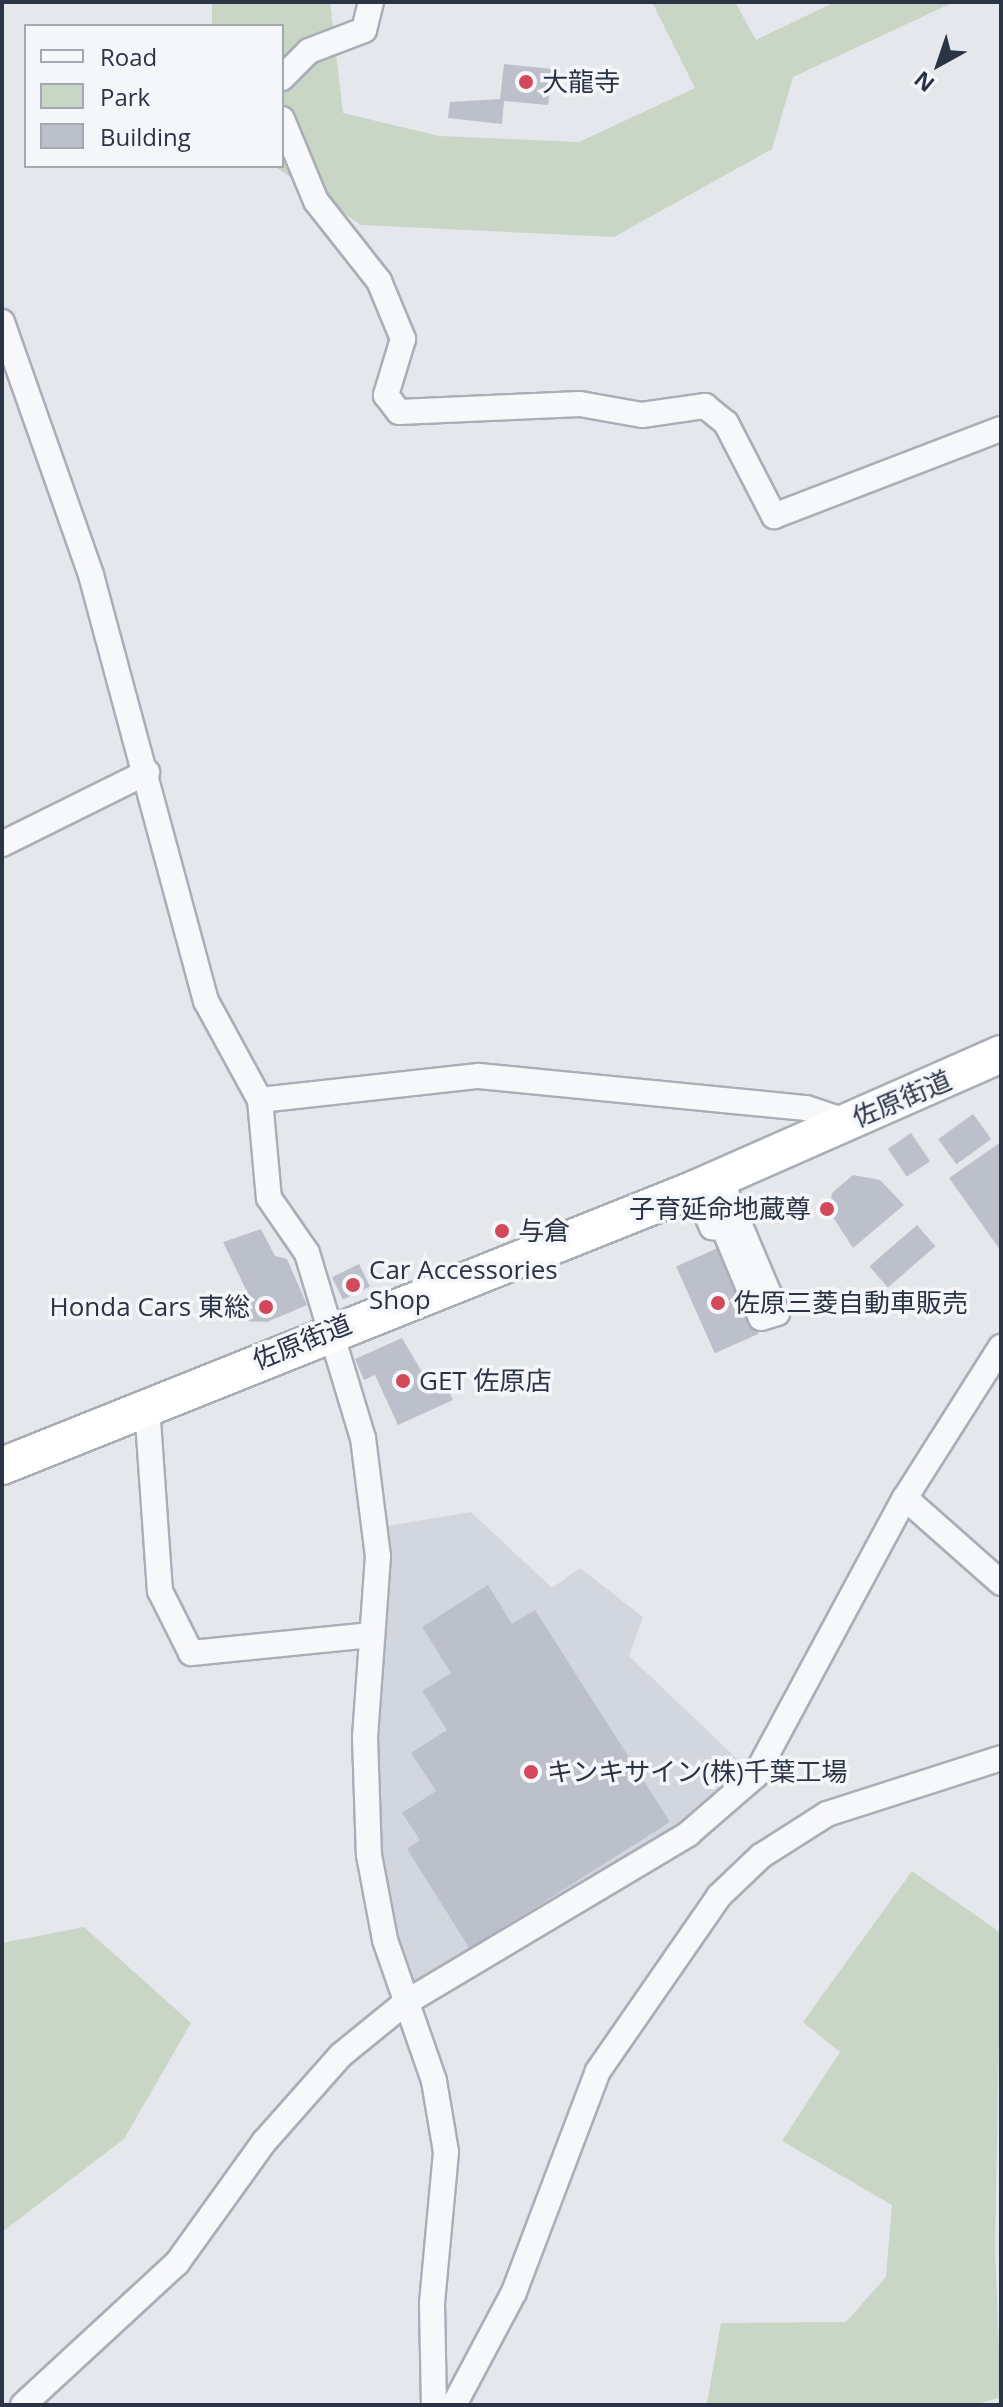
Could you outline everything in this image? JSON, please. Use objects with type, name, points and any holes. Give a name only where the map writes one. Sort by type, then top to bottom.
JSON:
[{"type":"highway","name":"佐原街道","points":[[2,1466],[326,1330],[707,1184],[1001,1054]]},
{"type":"street","points":[[284,76],[309,51],[364,30],[371,2]]},
{"type":"street","points":[[284,124],[316,201],[379,281],[403,339],[386,395],[399,412],[580,404],[642,415],[705,406],[726,423],[774,516],[1001,429]]},
{"type":"street","points":[[2,322],[91,575],[147,772],[206,1001],[260,1100],[269,1198],[307,1253],[326,1330],[363,1438],[378,1556],[365,1766],[369,1855],[405,2003],[434,2081],[446,2152],[430,2338],[434,2405]]},
{"type":"street","points":[[2,844],[147,772]]},
{"type":"street","points":[[260,1100],[479,1076],[806,1108],[848,1122]]},
{"type":"street","points":[[707,1184],[777,1313],[761,1318],[724,1229],[712,1227],[707,1184]]},
{"type":"street","points":[[23,2405],[177,2263],[316,2080],[405,2003],[688,1834],[755,1776],[905,1498],[1001,1347]]},
{"type":"street","points":[[147,1406],[160,1591],[191,1653],[372,1635]]},
{"type":"street","points":[[905,1498],[1001,1583]]},
{"type":"street","points":[[454,2405],[514,2292],[598,2071],[719,1896],[761,1856],[827,1814],[1001,1758]]},
{"type":"shaded area","points":[[471,1512],[552,1588],[580,1568],[643,1617],[629,1656],[755,1776],[712,1815],[405,2003],[378,1912],[375,1528]]},
{"type":"green space","points":[[212,2],[330,2],[343,113],[439,136],[579,142],[695,88],[652,2],[735,2],[756,40],[835,2],[954,2],[793,77],[772,149],[614,237],[361,225],[277,168],[284,168],[284,24],[212,24]]},
{"type":"green space","points":[[912,1871],[1001,1933],[995,2249],[1001,2397],[974,2405],[707,2403],[721,2323],[846,2322],[886,2277],[892,2205],[782,2141],[840,2052],[803,2022]]},
{"type":"green space","points":[[84,1927],[191,2023],[124,2139],[2,2232],[2,1943]]},
{"type":"building","name":"大龍寺","points":[[504,64],[552,69],[548,105],[504,101],[502,124],[448,118],[450,102],[500,99]]},
{"type":"building","points":[[973,1114],[991,1139],[956,1164],[938,1139]]},
{"type":"building","points":[[911,1133],[930,1161],[907,1177],[888,1149]]},
{"type":"building","points":[[1001,1142],[1001,1251],[949,1178]]},
{"type":"building","points":[[853,1175],[880,1180],[904,1205],[853,1248],[829,1211],[832,1193]]},
{"type":"building","points":[[917,1225],[935,1246],[888,1287],[869,1266]]},
{"type":"building","points":[[261,1229],[275,1256],[287,1259],[307,1305],[267,1322],[234,1321],[229,1303],[249,1296],[223,1242]]},
{"type":"building","name":"佐原三菱自動車販売","points":[[720,1247],[759,1334],[715,1353],[676,1267]]},
{"type":"building","points":[[359,1264],[370,1286],[343,1300],[332,1277]]},
{"type":"building","name":"GET 佐原店","points":[[402,1338],[432,1389],[445,1383],[453,1400],[398,1425],[375,1375],[364,1380],[355,1359]]},
{"type":"building","name":"キンキサイン(株)千葉工場","points":[[488,1585],[512,1624],[535,1610],[670,1822],[470,1949],[407,1849],[420,1840],[402,1813],[436,1791],[411,1753],[447,1730],[422,1691],[451,1673],[422,1627]]},
{"type":"place","name":"大龍寺","points":[[526,82]]},
{"type":"place","name":"子育延命地蔵尊","points":[[827,1209]]},
{"type":"place","name":"与倉","points":[[502,1231]]},
{"type":"place","name":"Car Accessories Shop","points":[[353,1285]]},
{"type":"place","name":"佐原三菱自動車販売","points":[[718,1303]]},
{"type":"place","name":"Honda Cars 東総","points":[[266,1307]]},
{"type":"place","name":"GET 佐原店","points":[[403,1381]]},
{"type":"place","name":"キンキサイン(株)千葉工場","points":[[531,1772]]}]
